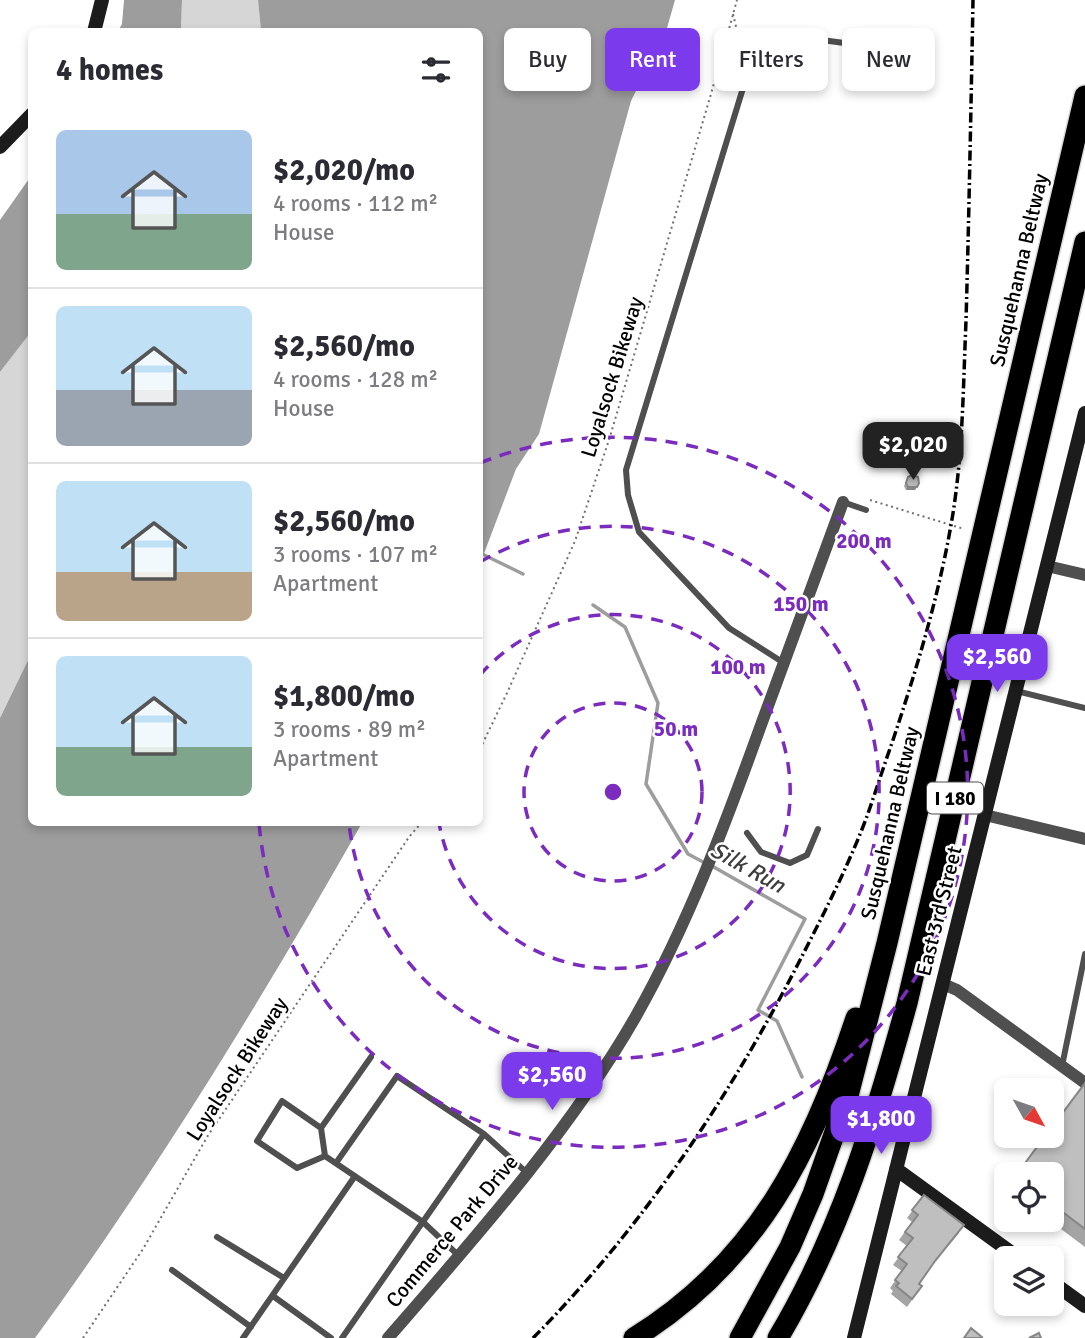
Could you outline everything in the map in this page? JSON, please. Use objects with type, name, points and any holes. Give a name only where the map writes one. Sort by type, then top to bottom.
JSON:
[{"type":"highway","name":"Susquehanna Beltway","points":[[740,1338],[790,1247],[813,1194],[845,1105],[867,1028],[1085,96]]},
{"type":"highway","name":"I 180","points":[[778,1338],[813,1275],[843,1206],[865,1146],[907,1003],[1085,242]]},
{"type":"highway","points":[[634,1338],[678,1308],[731,1259],[754,1231],[792,1174],[839,1068],[921,798]]},
{"type":"highway","points":[[784,1338],[813,1275]]},
{"type":"main road","points":[[95,28],[102,0]]},
{"type":"main road","points":[[0,147],[28,118]]},
{"type":"main road","name":"East 3rd Street","points":[[855,1338],[1085,413]]},
{"type":"main road","points":[[897,1169],[1003,1246]]},
{"type":"main road","points":[[1064,1291],[1085,1306]]},
{"type":"street","name":"Commerce Park Drive","points":[[387,1338],[459,1256],[582,1100],[635,1018],[666,961],[712,856],[843,502]]},
{"type":"street","points":[[1047,566],[1085,575]]},
{"type":"street","points":[[985,815],[1085,839]]},
{"type":"street","points":[[943,984],[957,990],[1085,1083]]},
{"type":"lane","points":[[742,91],[626,470],[628,495],[639,533],[729,628],[784,663]]},
{"type":"lane","points":[[843,502],[866,510]]},
{"type":"lane","points":[[1016,691],[1085,708]]},
{"type":"lane","points":[[747,833],[761,852],[790,863],[807,855],[818,829]]},
{"type":"lane","points":[[1062,1066],[1085,956]]},
{"type":"lane","points":[[371,1057],[321,1128],[325,1156],[423,1222],[459,1256]]},
{"type":"lane","points":[[336,1163],[397,1076],[484,1134],[526,1172]]},
{"type":"lane","points":[[321,1128],[282,1101],[257,1141],[297,1168],[325,1156]]},
{"type":"lane","points":[[342,1338],[484,1134]]},
{"type":"lane","points":[[243,1338],[355,1176]]},
{"type":"lane","points":[[217,1237],[284,1278]]},
{"type":"lane","points":[[172,1270],[251,1327]]},
{"type":"lane","points":[[273,1296],[331,1338]]},
{"type":"path","name":"Loyalsock Bikeway","points":[[483,743],[575,541],[737,0]]},
{"type":"path","points":[[733,13],[737,28]]},
{"type":"path","points":[[870,500],[964,529]]},
{"type":"path","name":"Loyalsock Bikeway","points":[[83,1338],[143,1249],[207,1137],[419,826]]},
{"type":"shaded area","points":[[124,0],[182,0],[181,28],[120,28]]},
{"type":"shaded area","points":[[182,0],[258,0],[261,28],[181,28]]},
{"type":"shaded area","points":[[258,0],[675,0],[667,28],[605,28],[605,91],[636,91],[539,434],[516,469],[483,556],[483,28],[261,28]]},
{"type":"shaded area","points":[[28,180],[28,336],[0,372],[0,220]]},
{"type":"shaded area","points":[[28,336],[28,660],[0,718],[0,372]]},
{"type":"shaded area","points":[[28,660],[28,826],[360,826],[286,955],[206,1085],[123,1213],[35,1338],[0,1338],[0,718]]},
{"type":"building","points":[[912,475],[918,477],[917,487],[908,487],[906,483]]},
{"type":"building","points":[[1085,1083],[1085,1229],[1064,1213],[1064,1162],[1026,1162],[1036,1148],[1064,1148],[1064,1111]]},
{"type":"building","points":[[924,1195],[964,1225],[935,1261],[912,1299],[896,1286],[899,1283],[895,1280],[907,1264],[898,1257],[913,1238],[905,1232],[918,1215],[912,1210]]},
{"type":"building","points":[[971,1328],[982,1337],[964,1338]]},
{"type":"waterway","name":"Silk Run","points":[[483,554],[523,574]]},
{"type":"waterway","name":"Silk Run","points":[[593,605],[625,627],[658,703],[646,784],[688,854],[705,863]]},
{"type":"waterway","name":"Silk Run","points":[[712,866],[805,919],[758,1010],[777,1021],[802,1077]]},
{"type":"railway","points":[[533,1338],[573,1296],[646,1208],[712,1113],[771,1015],[842,874],[866,819],[901,716],[940,580],[958,474],[966,321],[973,0]]}]
